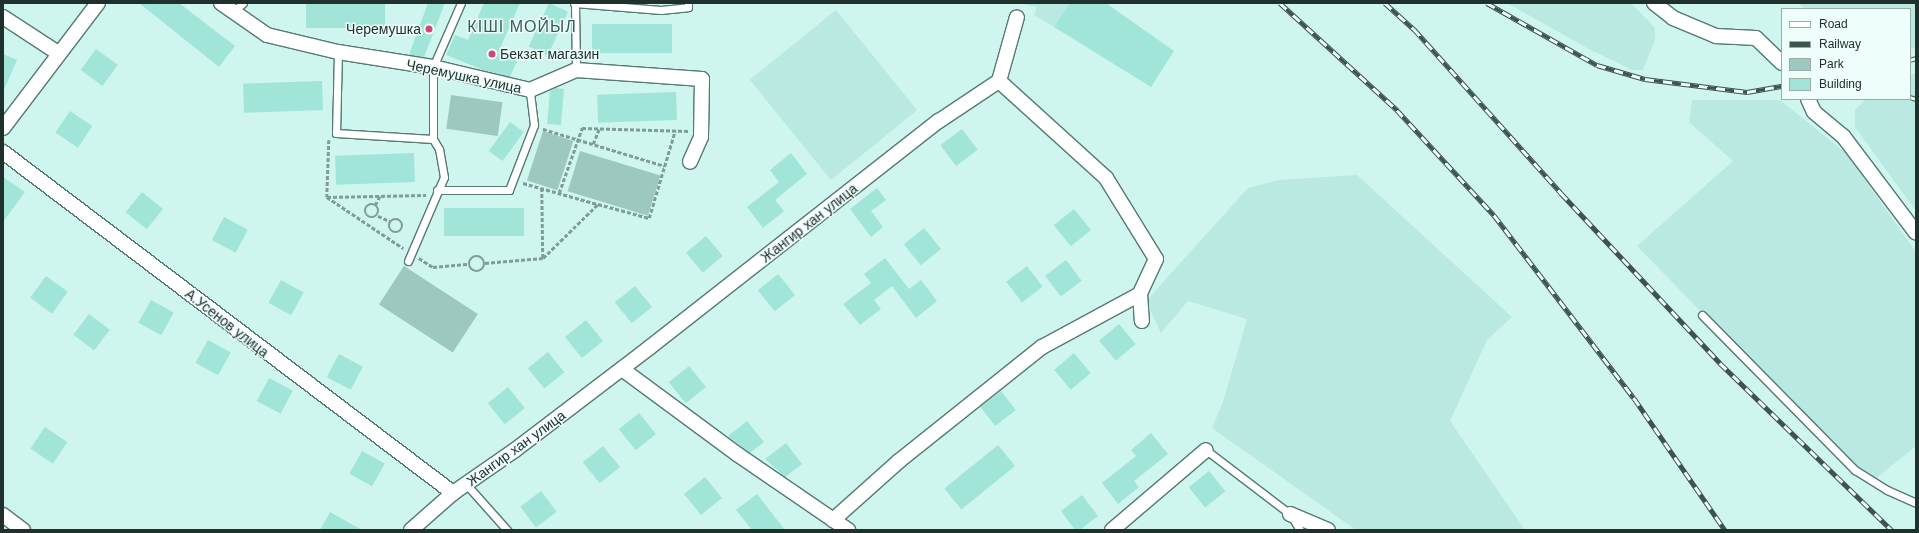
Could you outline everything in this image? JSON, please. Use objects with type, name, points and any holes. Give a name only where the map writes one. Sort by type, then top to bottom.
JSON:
[{"type":"street","points":[[3,128],[58,53],[98,3]]},
{"type":"street","name":"Черемушка улица","points":[[221,3],[238,8],[267,35],[338,52],[432,67],[530,90],[576,70],[702,79],[701,137],[690,162]]},
{"type":"street","points":[[1654,3],[1673,18],[1716,36],[1756,38],[1781,62]]},
{"type":"street","points":[[3,17],[58,53]]},
{"type":"street","points":[[1017,17],[999,81],[1106,178],[1156,259],[1140,294],[1142,321]]},
{"type":"street","name":"Жангир хан улица","points":[[411,530],[453,494],[622,368],[939,121],[999,81]]},
{"type":"street","points":[[1808,100],[1814,112],[1843,136],[1916,233]]},
{"type":"street","name":"А.Усенов улица","points":[[3,152],[453,494]]},
{"type":"street","points":[[833,520],[899,461],[1042,348],[1140,294]]},
{"type":"street","points":[[622,368],[737,454],[848,530]]},
{"type":"street","points":[[1112,530],[1206,450]]},
{"type":"street","points":[[1290,514],[1328,530]]},
{"type":"street","points":[[3,515],[23,530]]},
{"type":"lane","points":[[408,261],[444,176],[439,149],[433,140],[432,67],[461,3]]},
{"type":"lane","points":[[576,70],[574,4],[661,10],[688,7],[688,3]]},
{"type":"lane","points":[[338,52],[336,133],[433,140]]},
{"type":"lane","points":[[436,192],[509,190],[534,125],[530,90]]},
{"type":"lane","points":[[1702,315],[1855,470],[1887,490],[1916,502]]},
{"type":"lane","points":[[1206,450],[1290,514],[1300,530]]},
{"type":"lane","points":[[466,484],[507,530]]},
{"type":"path","points":[[538,135],[540,128],[665,166]]},
{"type":"path","points":[[559,193],[582,128],[701,131]]},
{"type":"path","points":[[594,144],[599,129]]},
{"type":"path","points":[[513,180],[649,218],[675,130]]},
{"type":"path","points":[[327,197],[328,141],[336,133]]},
{"type":"path","points":[[523,183],[526,176]]},
{"type":"path","points":[[542,188],[543,258]]},
{"type":"path","points":[[327,197],[380,196],[436,192]]},
{"type":"path","points":[[375,205],[380,196]]},
{"type":"path","points":[[327,197],[433,267],[469,264],[475,256],[482,259],[485,263]]},
{"type":"path","points":[[369,218],[365,214],[365,209],[370,204],[375,205],[379,210],[378,216]]},
{"type":"path","points":[[485,263],[543,258],[598,204]]},
{"type":"path","points":[[369,218],[378,216],[390,221],[394,219],[401,220],[404,225],[401,231],[392,232],[389,228],[390,221]]},
{"type":"path","points":[[367,224],[369,218]]},
{"type":"path","points":[[469,264],[470,269],[477,272],[483,268],[485,263]]},
{"type":"shaded area","points":[[1019,3],[1070,3],[1054,27],[1034,15],[1037,7]]},
{"type":"shaded area","points":[[1507,3],[1631,3],[1655,28],[1655,40],[1643,70],[1632,70],[1587,48]]},
{"type":"shaded area","points":[[1797,3],[1916,3],[1916,48],[1911,49],[1911,8],[1804,8]]},
{"type":"shaded area","points":[[836,10],[917,110],[831,180],[750,80]]},
{"type":"shaded area","points":[[1911,74],[1916,74],[1916,211],[1855,127],[1855,110],[1865,100],[1911,100]]},
{"type":"shaded area","points":[[1692,100],[1780,100],[1846,153],[1916,252],[1916,446],[1869,484],[1637,246],[1733,161],[1689,122]]},
{"type":"shaded area","points":[[1357,175],[1512,317],[1487,340],[1450,421],[1525,530],[1356,530],[1212,428],[1223,402],[1247,319],[1188,301],[1161,333],[1146,301],[1248,188],[1279,180]]},
{"type":"green space","points":[[451,95],[502,102],[498,136],[446,129]]},
{"type":"green space","points":[[543,131],[573,141],[557,190],[527,180]]},
{"type":"green space","points":[[580,151],[660,176],[648,216],[568,191]]},
{"type":"green space","points":[[404,266],[478,314],[453,353],[379,305]]},
{"type":"building","points":[[139,3],[179,3],[235,46],[219,67]]},
{"type":"building","points":[[306,3],[385,3],[385,28],[306,28]]},
{"type":"building","points":[[428,3],[445,3],[424,57],[409,55]]},
{"type":"building","points":[[484,3],[520,3],[498,53],[517,61],[510,77],[483,70],[446,55],[455,35],[468,40]]},
{"type":"building","points":[[549,3],[568,12],[548,55],[529,47]]},
{"type":"building","points":[[1070,3],[1106,3],[1174,51],[1151,87],[1054,27]]},
{"type":"building","points":[[592,24],[672,24],[672,53],[592,53]]},
{"type":"building","points":[[96,49],[118,65],[103,86],[81,70]]},
{"type":"building","points":[[3,54],[17,60],[3,92]]},
{"type":"building","points":[[322,81],[323,110],[244,113],[243,84]]},
{"type":"building","points":[[556,88],[564,89],[561,125],[547,124],[550,91]]},
{"type":"building","points":[[676,92],[677,120],[598,123],[597,95]]},
{"type":"building","points":[[70,111],[92,126],[78,148],[55,133]]},
{"type":"building","points":[[510,122],[524,132],[503,161],[489,151]]},
{"type":"building","points":[[962,129],[978,150],[956,166],[940,145]]},
{"type":"building","points":[[414,153],[415,182],[336,185],[335,156]]},
{"type":"building","points":[[791,153],[807,174],[775,200],[784,211],[763,228],[747,207],[779,182],[770,170]]},
{"type":"building","points":[[3,177],[25,192],[3,222]]},
{"type":"building","points":[[877,188],[886,200],[871,211],[883,227],[871,237],[850,209]]},
{"type":"building","points":[[142,192],[163,209],[147,229],[126,212]]},
{"type":"building","points":[[444,208],[524,208],[524,236],[444,236]]},
{"type":"building","points":[[1074,209],[1091,230],[1071,246],[1054,225]]},
{"type":"building","points":[[224,217],[248,230],[236,253],[212,240]]},
{"type":"building","points":[[924,228],[941,249],[921,265],[904,244]]},
{"type":"building","points":[[706,236],[723,256],[703,273],[686,253]]},
{"type":"building","points":[[885,258],[909,289],[921,280],[937,301],[916,318],[892,286],[874,300],[881,309],[860,325],[843,304],[871,283],[864,274]]},
{"type":"building","points":[[1066,260],[1082,281],[1061,296],[1045,276]]},
{"type":"building","points":[[1027,266],[1043,287],[1022,302],[1006,282]]},
{"type":"building","points":[[778,274],[795,295],[775,311],[758,290]]},
{"type":"building","points":[[46,276],[68,292],[52,314],[30,298]]},
{"type":"building","points":[[281,280],[304,293],[291,315],[268,303]]},
{"type":"building","points":[[635,286],[652,307],[632,323],[615,302]]},
{"type":"building","points":[[151,300],[174,313],[161,335],[138,323]]},
{"type":"building","points":[[89,314],[110,330],[94,350],[73,335]]},
{"type":"building","points":[[586,320],[603,341],[582,358],[565,337]]},
{"type":"building","points":[[1119,324],[1136,344],[1116,361],[1099,341]]},
{"type":"building","points":[[208,340],[231,353],[218,375],[195,363]]},
{"type":"building","points":[[548,352],[564,372],[544,389],[528,368]]},
{"type":"building","points":[[1074,353],[1091,373],[1071,390],[1054,370]]},
{"type":"building","points":[[339,354],[363,367],[351,390],[327,377]]},
{"type":"building","points":[[689,366],[706,387],[686,403],[669,382]]},
{"type":"building","points":[[269,378],[293,391],[281,414],[257,401]]},
{"type":"building","points":[[508,387],[525,408],[505,424],[488,403]]},
{"type":"building","points":[[1001,391],[1016,410],[995,426],[981,407]]},
{"type":"building","points":[[639,413],[656,434],[636,450],[619,429]]},
{"type":"building","points":[[747,421],[764,442],[750,453],[728,436]]},
{"type":"building","points":[[45,427],[67,442],[53,464],[30,449]]},
{"type":"building","points":[[1151,433],[1168,454],[1134,481],[1139,487],[1118,504],[1102,483],[1136,456],[1131,450]]},
{"type":"building","points":[[786,443],[802,464],[785,477],[765,459]]},
{"type":"building","points":[[998,445],[1015,466],[961,509],[944,488]]},
{"type":"building","points":[[603,446],[620,467],[600,483],[583,462]]},
{"type":"building","points":[[362,451],[385,464],[372,486],[349,474]]},
{"type":"building","points":[[1209,471],[1225,491],[1205,508],[1189,487]]},
{"type":"building","points":[[705,477],[722,498],[701,515],[684,494]]},
{"type":"building","points":[[541,491],[557,512],[536,527],[520,507]]},
{"type":"building","points":[[757,494],[785,530],[752,530],[736,510]]},
{"type":"building","points":[[1082,495],[1098,516],[1080,530],[1075,530],[1061,511]]},
{"type":"building","points":[[330,512],[362,530],[320,530]]},
{"type":"railway","points":[[1280,3],[1397,110],[1494,215],[1634,398],[1725,530]]},
{"type":"railway","points":[[1385,3],[1414,29],[1561,193],[1720,363],[1892,530]]},
{"type":"railway","points":[[1487,3],[1597,65],[1645,79],[1747,92],[1781,86]]},
{"type":"railway","points":[[1911,60],[1916,58]]},
{"type":"railway","points":[[1911,97],[1916,99]]},
{"type":"place","name":"Черемушка","points":[[429,29]]},
{"type":"place","name":"Бекзат магазин","points":[[492,54]]},
{"type":"district","name":"КІШІ МОЙЫЛ","points":[[522,27]]}]
